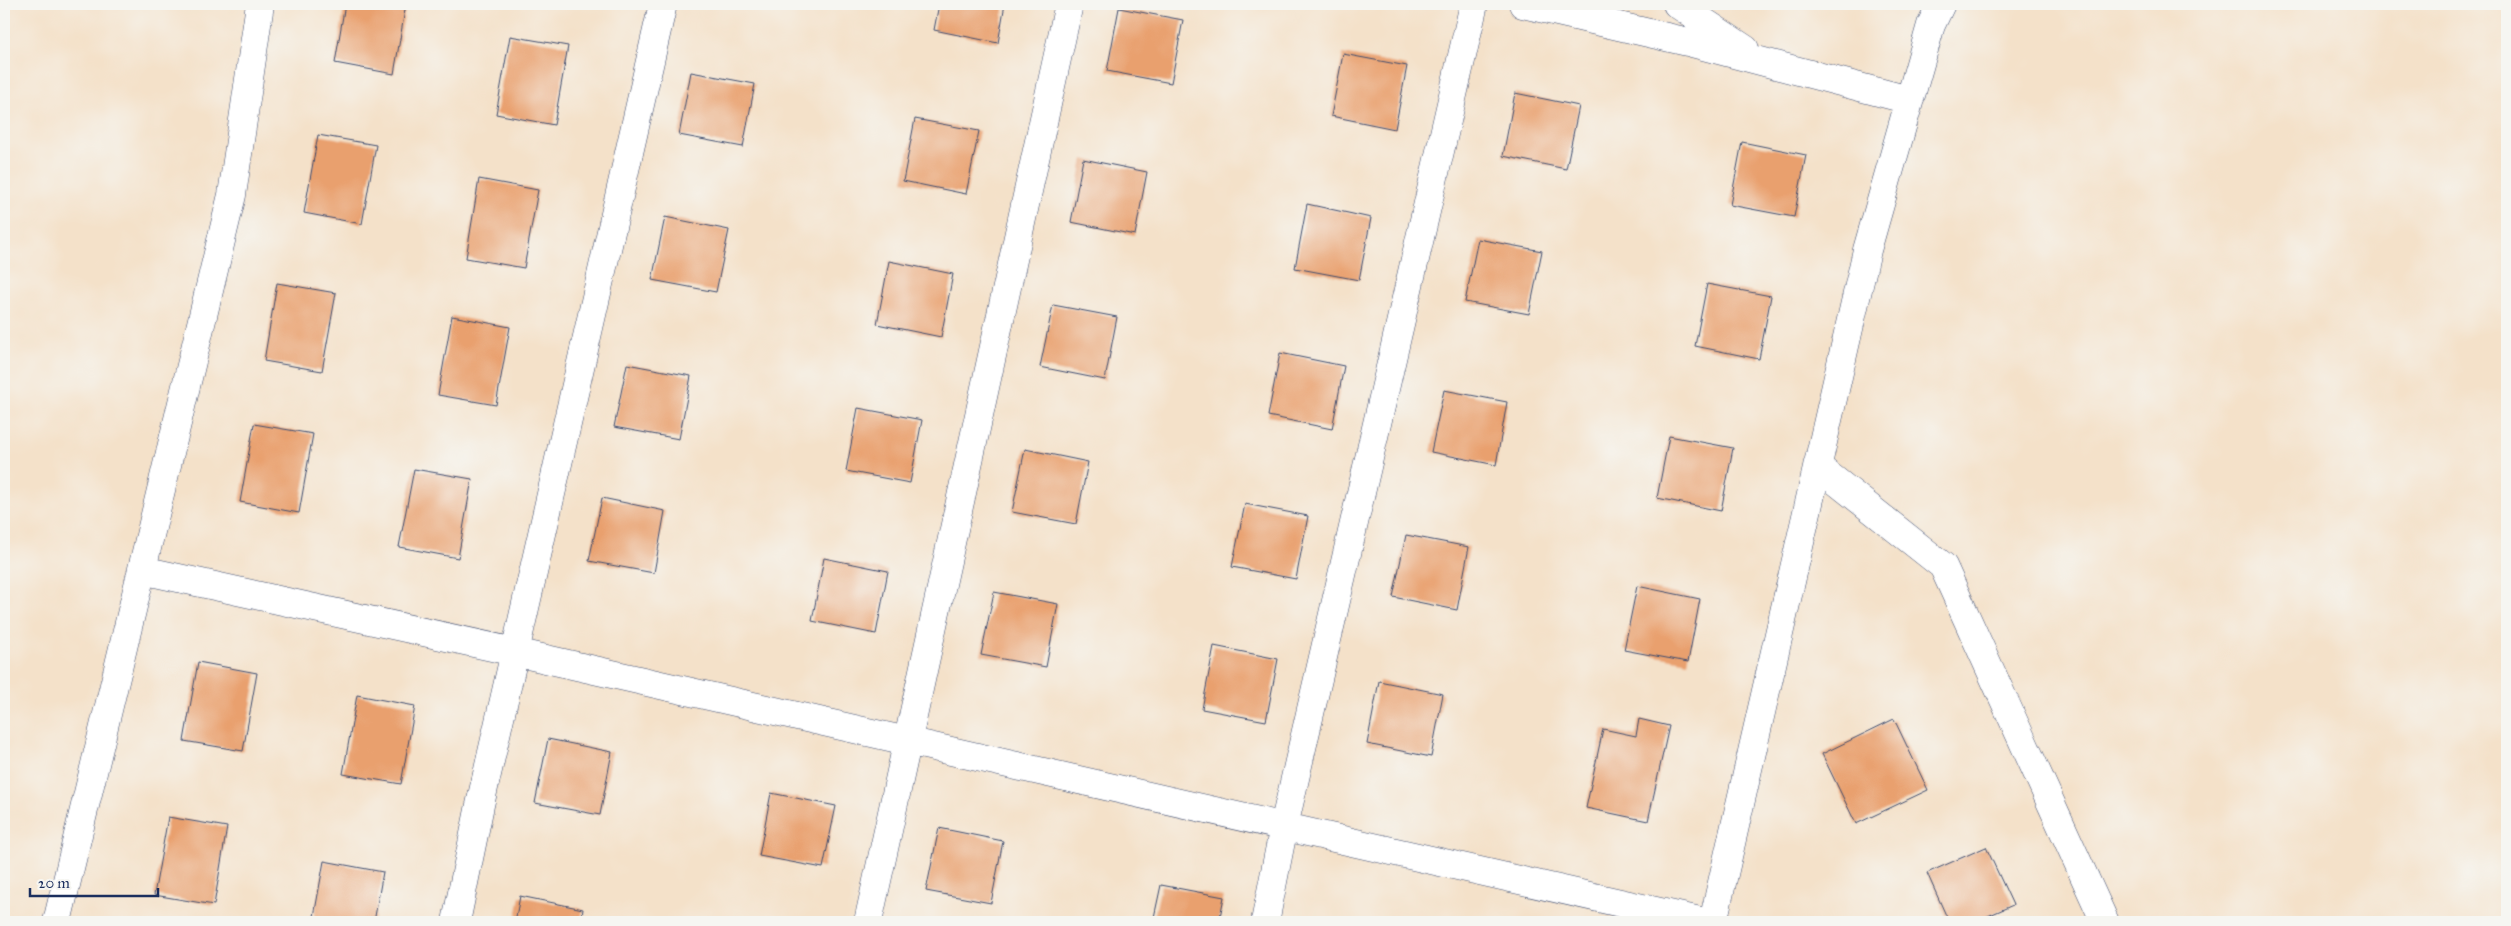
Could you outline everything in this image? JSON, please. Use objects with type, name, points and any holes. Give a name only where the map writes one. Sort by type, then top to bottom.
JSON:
[{"type":"street","points":[[56,922],[232,195],[260,4]]},
{"type":"street","points":[[456,922],[515,652],[663,4]]},
{"type":"street","points":[[868,922],[1070,4]]},
{"type":"street","points":[[1264,922],[1284,826],[1474,4]]},
{"type":"street","points":[[1523,4],[1763,61],[1910,100]]},
{"type":"street","points":[[1677,4],[1763,61]]},
{"type":"street","points":[[1713,922],[1867,250],[1931,25],[1940,4]]},
{"type":"street","points":[[1817,466],[1943,566],[2105,922]]},
{"type":"street","points":[[142,570],[907,740],[1704,922]]},
{"type":"building","points":[[345,4],[406,4],[394,74],[335,63]]},
{"type":"building","points":[[939,4],[1005,4],[998,43],[934,30]]},
{"type":"building","points":[[1119,8],[1183,20],[1171,83],[1107,71]]},
{"type":"building","points":[[510,36],[568,46],[554,125],[496,114]]},
{"type":"building","points":[[1343,54],[1407,66],[1395,129],[1331,116]]},
{"type":"building","points":[[691,72],[755,84],[743,147],[679,135]]},
{"type":"building","points":[[1515,93],[1579,106],[1566,169],[1503,156]]},
{"type":"building","points":[[915,119],[979,131],[966,194],[903,181]]},
{"type":"building","points":[[318,135],[376,145],[362,224],[304,213]]},
{"type":"building","points":[[1742,142],[1806,155],[1794,217],[1730,205]]},
{"type":"building","points":[[1083,159],[1147,172],[1135,235],[1071,222]]},
{"type":"building","points":[[479,179],[538,190],[524,268],[466,258]]},
{"type":"building","points":[[1307,204],[1371,218],[1359,280],[1295,268]]},
{"type":"building","points":[[665,217],[729,230],[716,292],[652,280]]},
{"type":"building","points":[[1478,239],[1542,251],[1529,314],[1465,302]]},
{"type":"building","points":[[889,261],[953,274],[941,337],[877,324]]},
{"type":"building","points":[[277,283],[336,293],[322,371],[264,361]]},
{"type":"building","points":[[1707,284],[1771,296],[1759,359],[1695,346]]},
{"type":"building","points":[[1053,305],[1117,317],[1105,380],[1040,367]]},
{"type":"building","points":[[452,316],[510,327],[496,405],[438,395]]},
{"type":"building","points":[[1280,353],[1344,366],[1332,429],[1268,416]]},
{"type":"building","points":[[627,364],[691,376],[679,439],[614,427]]},
{"type":"building","points":[[1444,390],[1507,402],[1496,465],[1431,452]]},
{"type":"building","points":[[858,408],[922,420],[910,483],[846,471]]},
{"type":"building","points":[[254,424],[313,434],[299,513],[240,502]]},
{"type":"building","points":[[1669,436],[1733,448],[1721,511],[1657,498]]},
{"type":"building","points":[[1025,449],[1088,462],[1076,524],[1012,512]]},
{"type":"building","points":[[414,469],[472,479],[458,558],[399,547]]},
{"type":"building","points":[[602,498],[665,511],[654,573],[589,561]]},
{"type":"building","points":[[1245,504],[1308,516],[1296,579],[1232,567]]},
{"type":"building","points":[[1406,535],[1469,547],[1457,610],[1393,597]]},
{"type":"building","points":[[824,558],[888,571],[876,634],[812,621]]},
{"type":"building","points":[[1637,586],[1700,599],[1688,662],[1624,650]]},
{"type":"building","points":[[994,592],[1058,604],[1046,667],[981,655]]},
{"type":"building","points":[[1214,646],[1278,659],[1266,721],[1202,709]]},
{"type":"building","points":[[198,662],[257,673],[243,751],[184,741]]},
{"type":"building","points":[[1379,681],[1443,694],[1431,757],[1367,744]]},
{"type":"building","points":[[357,695],[415,706],[401,784],[343,774]]},
{"type":"building","points":[[1639,719],[1669,726],[1648,821],[1586,808],[1603,729],[1636,736]]},
{"type":"building","points":[[1894,719],[1928,790],[1856,824],[1822,754]]},
{"type":"building","points":[[548,739],[612,752],[600,815],[535,803]]},
{"type":"building","points":[[771,793],[836,806],[823,868],[759,856]]},
{"type":"building","points":[[168,817],[227,827],[214,905],[154,895]]},
{"type":"building","points":[[939,828],[1003,841],[991,903],[926,891]]},
{"type":"building","points":[[1986,847],[2013,905],[1974,922],[1949,922],[1927,873]]},
{"type":"building","points":[[324,861],[383,872],[374,922],[313,922]]},
{"type":"building","points":[[1161,885],[1224,897],[1219,922],[1153,922]]},
{"type":"building","points":[[520,896],[583,909],[581,922],[515,922]]}]
